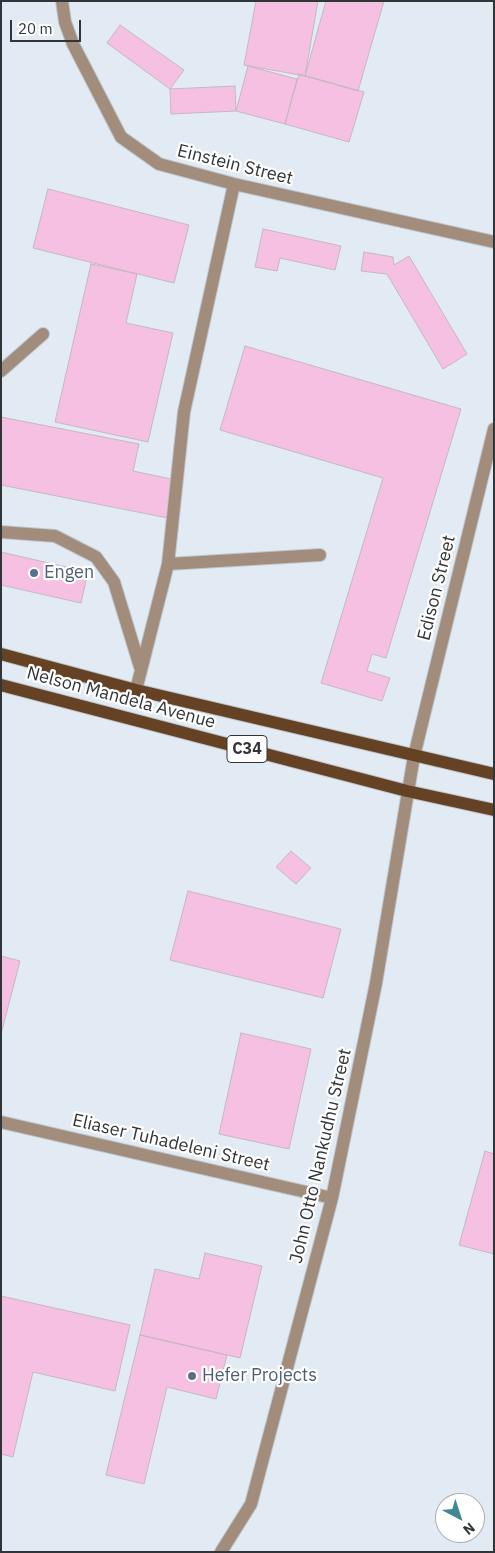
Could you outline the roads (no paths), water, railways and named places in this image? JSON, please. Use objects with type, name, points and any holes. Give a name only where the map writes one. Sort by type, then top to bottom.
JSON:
[{"type":"main road","name":"Nelson Mandela Avenue","points":[[1,654],[136,690],[494,774]]},
{"type":"main road","name":"Nelson Mandela Avenue","points":[[1,685],[407,791],[494,810]]},
{"type":"street","name":"Einstein Street","points":[[62,1],[65,22],[73,44],[121,137],[158,164],[234,184],[494,242]]},
{"type":"street","points":[[136,690],[168,564],[184,412],[234,184]]},
{"type":"street","points":[[1,371],[43,334]]},
{"type":"street","name":"Edison Street","points":[[414,756],[494,429]]},
{"type":"street","points":[[1,532],[56,536],[96,557],[114,582],[141,670]]},
{"type":"street","points":[[168,564],[320,555]]},
{"type":"street","name":"John Otto Nankudhu Street","points":[[221,1552],[251,1504],[332,1198],[376,983],[414,756]]},
{"type":"street","name":"Eliaser Tuhadeleni Street","points":[[1,1122],[332,1198]]},
{"type":"place","name":"Engen","points":[[34,573]]},
{"type":"place","name":"Hefer Projects","points":[[192,1376]]}]
